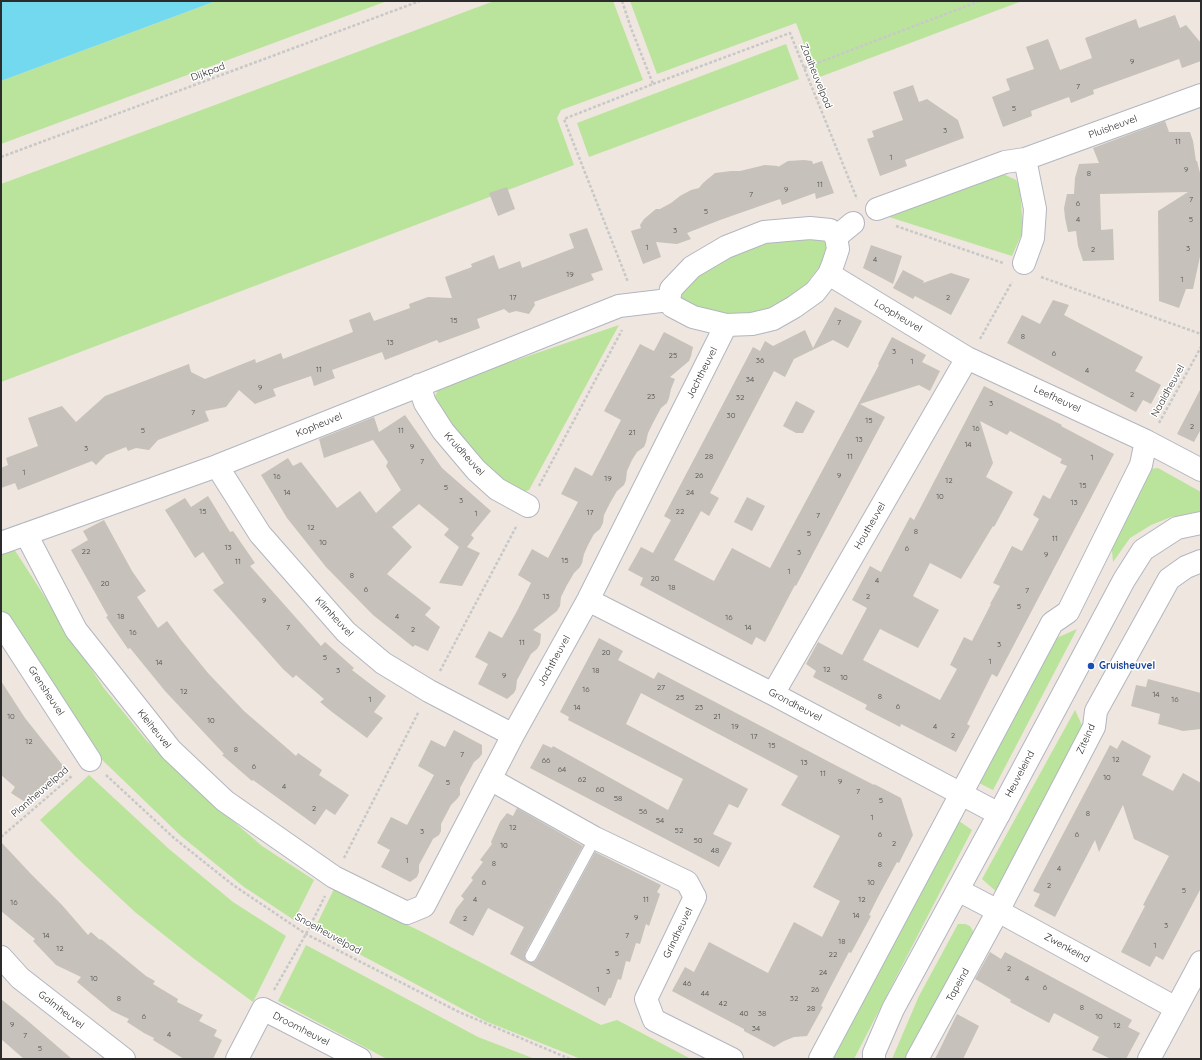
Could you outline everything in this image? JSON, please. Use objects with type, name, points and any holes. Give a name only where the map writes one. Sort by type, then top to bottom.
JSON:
[{"type":"street","name":"Pluisheuvel","points":[[867,205],[1005,162],[1025,159],[1201,95]]},
{"type":"street","points":[[1024,263],[1033,238],[1035,209],[1025,159]]},
{"type":"street","points":[[836,237],[853,223]]},
{"type":"street","points":[[810,228],[830,230],[836,237],[838,249],[829,274],[815,292],[794,307],[773,319],[752,324],[726,325],[693,317],[672,306],[669,300],[671,290],[692,267],[732,244],[764,232],[810,228]]},
{"type":"street","name":"Loopheuvel","points":[[829,274],[968,358]]},
{"type":"street","name":"Kopheuvel","points":[[1,543],[217,466],[619,306],[669,300]]},
{"type":"street","name":"Jachtheuvel","points":[[334,877],[407,913],[424,906],[513,735],[588,600],[726,325]]},
{"type":"street","name":"Leefheuvel","points":[[968,358],[1146,441],[1201,470]]},
{"type":"street","name":"Houtheuvel","points":[[773,694],[968,358]]},
{"type":"street","name":"Kruidheuvel","points":[[419,385],[425,403],[443,431],[476,470],[497,489],[528,506]]},
{"type":"street","points":[[820,1059],[1052,624],[1068,612],[1141,465],[1146,441]]},
{"type":"street","name":"Klimheuvel","points":[[217,466],[260,534],[346,632],[383,663],[429,691],[513,735]]},
{"type":"street","name":"Heuveleind","points":[[874,1059],[874,1053],[893,1009],[1124,580],[1143,550],[1177,528],[1201,524]]},
{"type":"street","name":"Kleiheuvel","points":[[26,534],[76,630],[170,750],[225,801],[334,877]]},
{"type":"street","name":"Ziteind","points":[[998,911],[1094,727],[1096,711],[1169,579],[1186,566],[1201,562]]},
{"type":"street","name":"Grondheuvel","points":[[588,600],[773,694],[999,814]]},
{"type":"street","name":"Grensheuvel","points":[[1,623],[90,760]]},
{"type":"street","name":"Grindheuvel","points":[[490,780],[595,838],[687,882],[695,897],[646,999],[654,1020],[732,1059]]},
{"type":"street","name":"Zwenkeind","points":[[958,890],[1176,1008]]},
{"type":"street","name":"Tapeind","points":[[917,1059],[998,911]]},
{"type":"street","name":"Galmheuvel","points":[[1,958],[20,978],[124,1059]]},
{"type":"street","points":[[1149,1059],[1201,962]]},
{"type":"street","name":"Droomheuvel","points":[[237,1059],[263,1009],[360,1059]]},
{"type":"lane","points":[[531,956],[595,838]]},
{"type":"path","name":"Dijkpad","points":[[1,157],[420,1]]},
{"type":"path","points":[[804,68],[980,1]]},
{"type":"path","name":"Zaaiheuvelpad","points":[[653,84],[790,34],[867,205]]},
{"type":"path","points":[[968,358],[1024,263]]},
{"type":"path","name":"Naaldheuvel","points":[[1146,441],[1154,431],[1201,346]]},
{"type":"path","name":"Plantheuvelpad","points":[[1,838],[90,760]]},
{"type":"path","name":"Snoeiheuvelpad","points":[[90,760],[174,838],[233,885],[306,934],[459,1012],[570,1059]]},
{"type":"green space","points":[[216,1],[387,1],[1,144],[1,81]]},
{"type":"green space","points":[[494,1],[613,1],[643,80],[561,110],[557,118],[574,165],[1,382],[1,184]]},
{"type":"green space","points":[[630,1],[1022,1],[817,78],[796,23],[657,74]]},
{"type":"green space","points":[[786,44],[799,79],[589,157],[577,123]]},
{"type":"green space","points":[[1003,174],[1016,180],[1020,188],[1023,231],[1012,256],[889,217]]},
{"type":"green space","points":[[825,239],[827,248],[820,266],[806,284],[788,297],[768,308],[750,313],[733,314],[712,312],[681,301],[679,287],[730,252],[766,240]]},
{"type":"green space","points":[[619,325],[529,490],[518,494],[481,466],[433,400],[440,386]]},
{"type":"green space","points":[[1158,468],[1201,492],[1201,511],[1171,517],[1151,525],[1130,538],[1113,562],[1111,539],[1150,469]]},
{"type":"green space","points":[[14,549],[103,687],[146,740],[188,782],[262,846],[314,880],[294,920],[244,887],[181,836],[92,750],[1,609],[1,554]]},
{"type":"green space","points":[[1077,629],[993,790],[979,783],[1054,639]]},
{"type":"green space","points":[[1075,710],[1085,732],[999,894],[982,879]]},
{"type":"green space","points":[[89,775],[169,849],[233,902],[286,936],[253,1002],[193,958],[135,912],[75,856],[40,820]]},
{"type":"green space","points":[[959,821],[972,830],[854,1059],[829,1059]]},
{"type":"green space","points":[[334,889],[424,933],[601,1025],[617,1020],[691,1059],[581,1059],[485,1021],[314,930]]},
{"type":"green space","points":[[958,924],[970,926],[976,936],[913,1059],[892,1059],[919,996]]},
{"type":"green space","points":[[306,945],[478,1037],[535,1059],[387,1059],[278,1001]]},
{"type":"water","points":[[1,1],[216,1],[1,81]]},
{"type":"building","points":[[1175,15],[1180,28],[1186,25],[1201,43],[1201,61],[1182,68],[1179,59],[1093,90],[1094,94],[1071,103],[1069,97],[1031,111],[1032,116],[1003,127],[992,97],[1010,90],[1006,79],[1034,69],[1026,47],[1048,39],[1060,70],[1092,58],[1085,38],[1136,19],[1139,28]]},
{"type":"building","points":[[913,85],[919,102],[927,99],[958,120],[964,138],[905,160],[907,166],[880,176],[867,139],[874,137],[872,131],[903,120],[893,92]]},
{"type":"building","points":[[1165,121],[1169,132],[1190,132],[1201,177],[1201,252],[1193,289],[1186,289],[1179,308],[1159,301],[1158,211],[1188,192],[1100,194],[1101,230],[1113,229],[1114,260],[1083,261],[1078,246],[1076,231],[1068,232],[1064,208],[1067,194],[1074,194],[1075,178],[1079,164],[1099,163],[1093,148]]},
{"type":"building","points":[[788,161],[812,161],[813,164],[822,161],[834,193],[816,199],[815,193],[782,205],[780,199],[687,233],[691,239],[677,244],[656,242],[661,257],[643,264],[631,231],[641,228],[640,225],[644,219],[656,209],[660,209],[691,190],[699,188],[715,173],[740,171],[765,165],[778,167]]},
{"type":"building","points":[[507,187],[515,209],[498,216],[489,193]]},
{"type":"building","points":[[587,228],[603,270],[591,274],[594,280],[534,302],[535,305],[529,314],[516,311],[509,313],[504,309],[477,319],[480,328],[439,343],[437,340],[385,360],[382,352],[332,370],[335,378],[314,386],[311,376],[273,389],[276,396],[255,404],[239,390],[226,407],[205,411],[209,421],[158,440],[149,450],[136,448],[128,451],[126,447],[106,455],[96,465],[92,461],[18,490],[15,483],[1,488],[1,468],[8,465],[6,458],[38,446],[28,418],[62,406],[76,422],[105,396],[189,364],[191,372],[205,379],[255,359],[256,363],[281,353],[283,359],[353,332],[349,320],[370,312],[374,321],[410,308],[409,304],[428,297],[452,298],[445,277],[472,267],[471,264],[494,255],[499,269],[520,261],[522,268],[574,248],[569,234]]},
{"type":"building","points":[[871,245],[902,256],[893,284],[863,268]]},
{"type":"building","points":[[903,270],[924,281],[923,283],[951,273],[970,279],[951,315],[915,296],[913,299],[893,288]]},
{"type":"building","points":[[1053,300],[1069,305],[1064,315],[1143,357],[1135,371],[1161,385],[1151,404],[1143,400],[1136,412],[1007,343],[1022,315],[1040,324]]},
{"type":"building","points":[[835,307],[862,321],[848,348],[833,340],[794,359],[785,377],[774,371],[710,493],[719,498],[709,516],[701,511],[674,560],[714,581],[732,548],[770,568],[879,365],[878,364],[892,337],[926,355],[922,362],[940,371],[930,391],[919,385],[860,404],[885,417],[765,642],[756,637],[752,645],[640,585],[643,578],[628,570],[641,547],[653,553],[671,520],[664,516],[753,347],[760,351],[765,341],[773,346],[805,330],[813,348]]},
{"type":"building","points":[[664,332],[693,347],[689,361],[670,377],[675,379],[667,403],[661,408],[654,421],[648,433],[644,447],[637,452],[632,460],[627,471],[624,485],[617,491],[610,503],[604,515],[603,523],[600,529],[594,534],[584,554],[580,567],[574,573],[561,597],[560,606],[557,611],[533,630],[541,634],[540,644],[531,654],[517,680],[514,693],[507,699],[478,684],[488,664],[475,657],[489,631],[502,638],[517,611],[531,583],[518,575],[532,549],[548,558],[578,502],[561,494],[575,467],[592,476],[621,420],[604,411],[640,344],[654,351]]},
{"type":"building","points":[[984,386],[1062,425],[1061,426],[1114,454],[997,677],[992,674],[967,724],[970,726],[956,752],[901,724],[900,727],[865,709],[867,705],[813,677],[816,671],[806,664],[818,642],[842,655],[867,608],[852,600],[870,566],[881,572],[910,517],[914,520]],"holes":[[[980,421],[1007,435],[1010,431],[1062,459],[1060,463],[1067,466],[1050,499],[1043,495],[1033,515],[1039,519],[1022,551],[1012,546],[993,583],[1000,586],[972,641],[964,637],[950,665],[957,669],[940,700],[863,660],[880,629],[918,648],[939,610],[913,596],[930,563],[961,579],[993,526],[994,527],[1013,492],[986,477],[993,463]]]},
{"type":"building","points":[[1201,388],[1201,429],[1194,442],[1177,434]]},
{"type":"building","points":[[796,401],[815,411],[803,433],[796,433],[783,426]]},
{"type":"building","points":[[405,415],[442,468],[491,511],[471,535],[474,538],[467,547],[480,553],[462,586],[439,583],[459,547],[444,535],[449,529],[419,504],[392,527],[412,547],[387,574],[431,608],[425,615],[440,627],[428,651],[415,645],[413,647],[373,615],[326,567],[287,518],[261,475],[288,458],[293,466],[301,462],[337,508],[360,491],[376,513],[401,490],[386,466],[388,462],[373,440],[324,458],[319,439],[374,417],[379,432]]},
{"type":"building","points":[[208,496],[230,532],[233,531],[255,563],[250,566],[321,646],[325,642],[354,668],[352,670],[386,696],[374,712],[383,718],[367,738],[320,702],[324,699],[296,675],[293,678],[283,669],[213,590],[224,583],[203,552],[195,558],[165,510],[185,498],[191,507]]},
{"type":"building","points":[[747,497],[765,506],[752,531],[734,522]]},
{"type":"building","points":[[104,520],[132,571],[146,591],[137,597],[158,628],[167,621],[208,673],[244,711],[296,756],[298,753],[322,770],[319,775],[349,795],[335,815],[326,809],[315,825],[253,780],[252,781],[222,755],[224,754],[165,691],[130,648],[128,649],[106,617],[108,616],[71,550],[88,540],[83,531]]},
{"type":"building","points":[[599,638],[623,651],[618,660],[654,679],[658,672],[901,798],[913,835],[899,863],[897,862],[878,897],[869,915],[871,916],[851,953],[849,952],[830,988],[821,1006],[823,1007],[807,1036],[794,1037],[774,1047],[744,1031],[744,1029],[672,991],[685,967],[694,972],[709,942],[768,973],[794,922],[822,937],[840,901],[813,887],[840,836],[781,805],[798,776],[641,693],[626,724],[748,789],[738,808],[729,804],[713,834],[732,843],[719,867],[530,768],[543,744],[552,748],[553,746],[668,810],[683,779],[568,720],[569,717],[560,712]]},
{"type":"building","points":[[1148,679],[1201,693],[1201,729],[1183,731],[1158,724],[1160,714],[1131,706],[1136,685],[1146,687]]},
{"type":"building","points":[[1,681],[25,718],[64,767],[25,802],[11,793],[15,787],[1,775]]},
{"type":"building","points":[[454,730],[482,745],[482,754],[474,762],[460,788],[460,795],[451,805],[441,824],[441,831],[439,835],[433,839],[419,865],[417,877],[410,882],[381,867],[390,850],[377,843],[391,817],[407,825],[434,775],[418,766],[431,740],[445,747]]},
{"type":"building","points":[[1122,740],[1151,756],[1142,775],[1173,791],[1183,773],[1201,783],[1201,888],[1163,960],[1156,956],[1150,967],[1121,952],[1145,906],[1143,905],[1169,856],[1134,839],[1123,805],[1099,852],[1095,840],[1055,917],[1034,906],[1040,894],[1033,891],[1110,745],[1117,749]]},
{"type":"building","points":[[517,808],[583,846],[525,953],[525,959],[528,962],[534,962],[537,959],[595,852],[661,885],[657,892],[660,894],[649,926],[646,924],[640,944],[636,943],[630,962],[626,961],[621,980],[618,979],[611,998],[609,998],[605,1006],[510,954],[524,927],[488,908],[473,936],[449,923],[456,909],[464,899],[461,896],[473,880],[471,878],[483,862],[480,860],[492,844],[491,842],[500,822],[507,813],[513,816]]},
{"type":"building","points":[[1,842],[62,905],[88,935],[91,932],[100,940],[101,939],[146,976],[155,981],[153,984],[178,999],[177,1002],[203,1015],[199,1021],[217,1030],[214,1036],[222,1040],[213,1059],[184,1059],[153,1040],[154,1038],[127,1022],[129,1019],[112,1011],[77,982],[81,977],[56,965],[33,941],[35,939],[1,911]]},
{"type":"building","points":[[990,952],[1001,959],[1005,952],[1132,1020],[1128,1027],[1140,1033],[1126,1059],[1111,1059],[1092,1050],[1099,1037],[1054,1013],[1049,1023],[1010,1002],[1011,1000],[975,979]]},
{"type":"building","points":[[1,999],[72,1059],[24,1059],[1,1039]]},
{"type":"building","points":[[957,1014],[979,1026],[963,1059],[935,1059]]},
{"type":"place","name":"Gruisheuvel","points":[[1091,666]]}]
